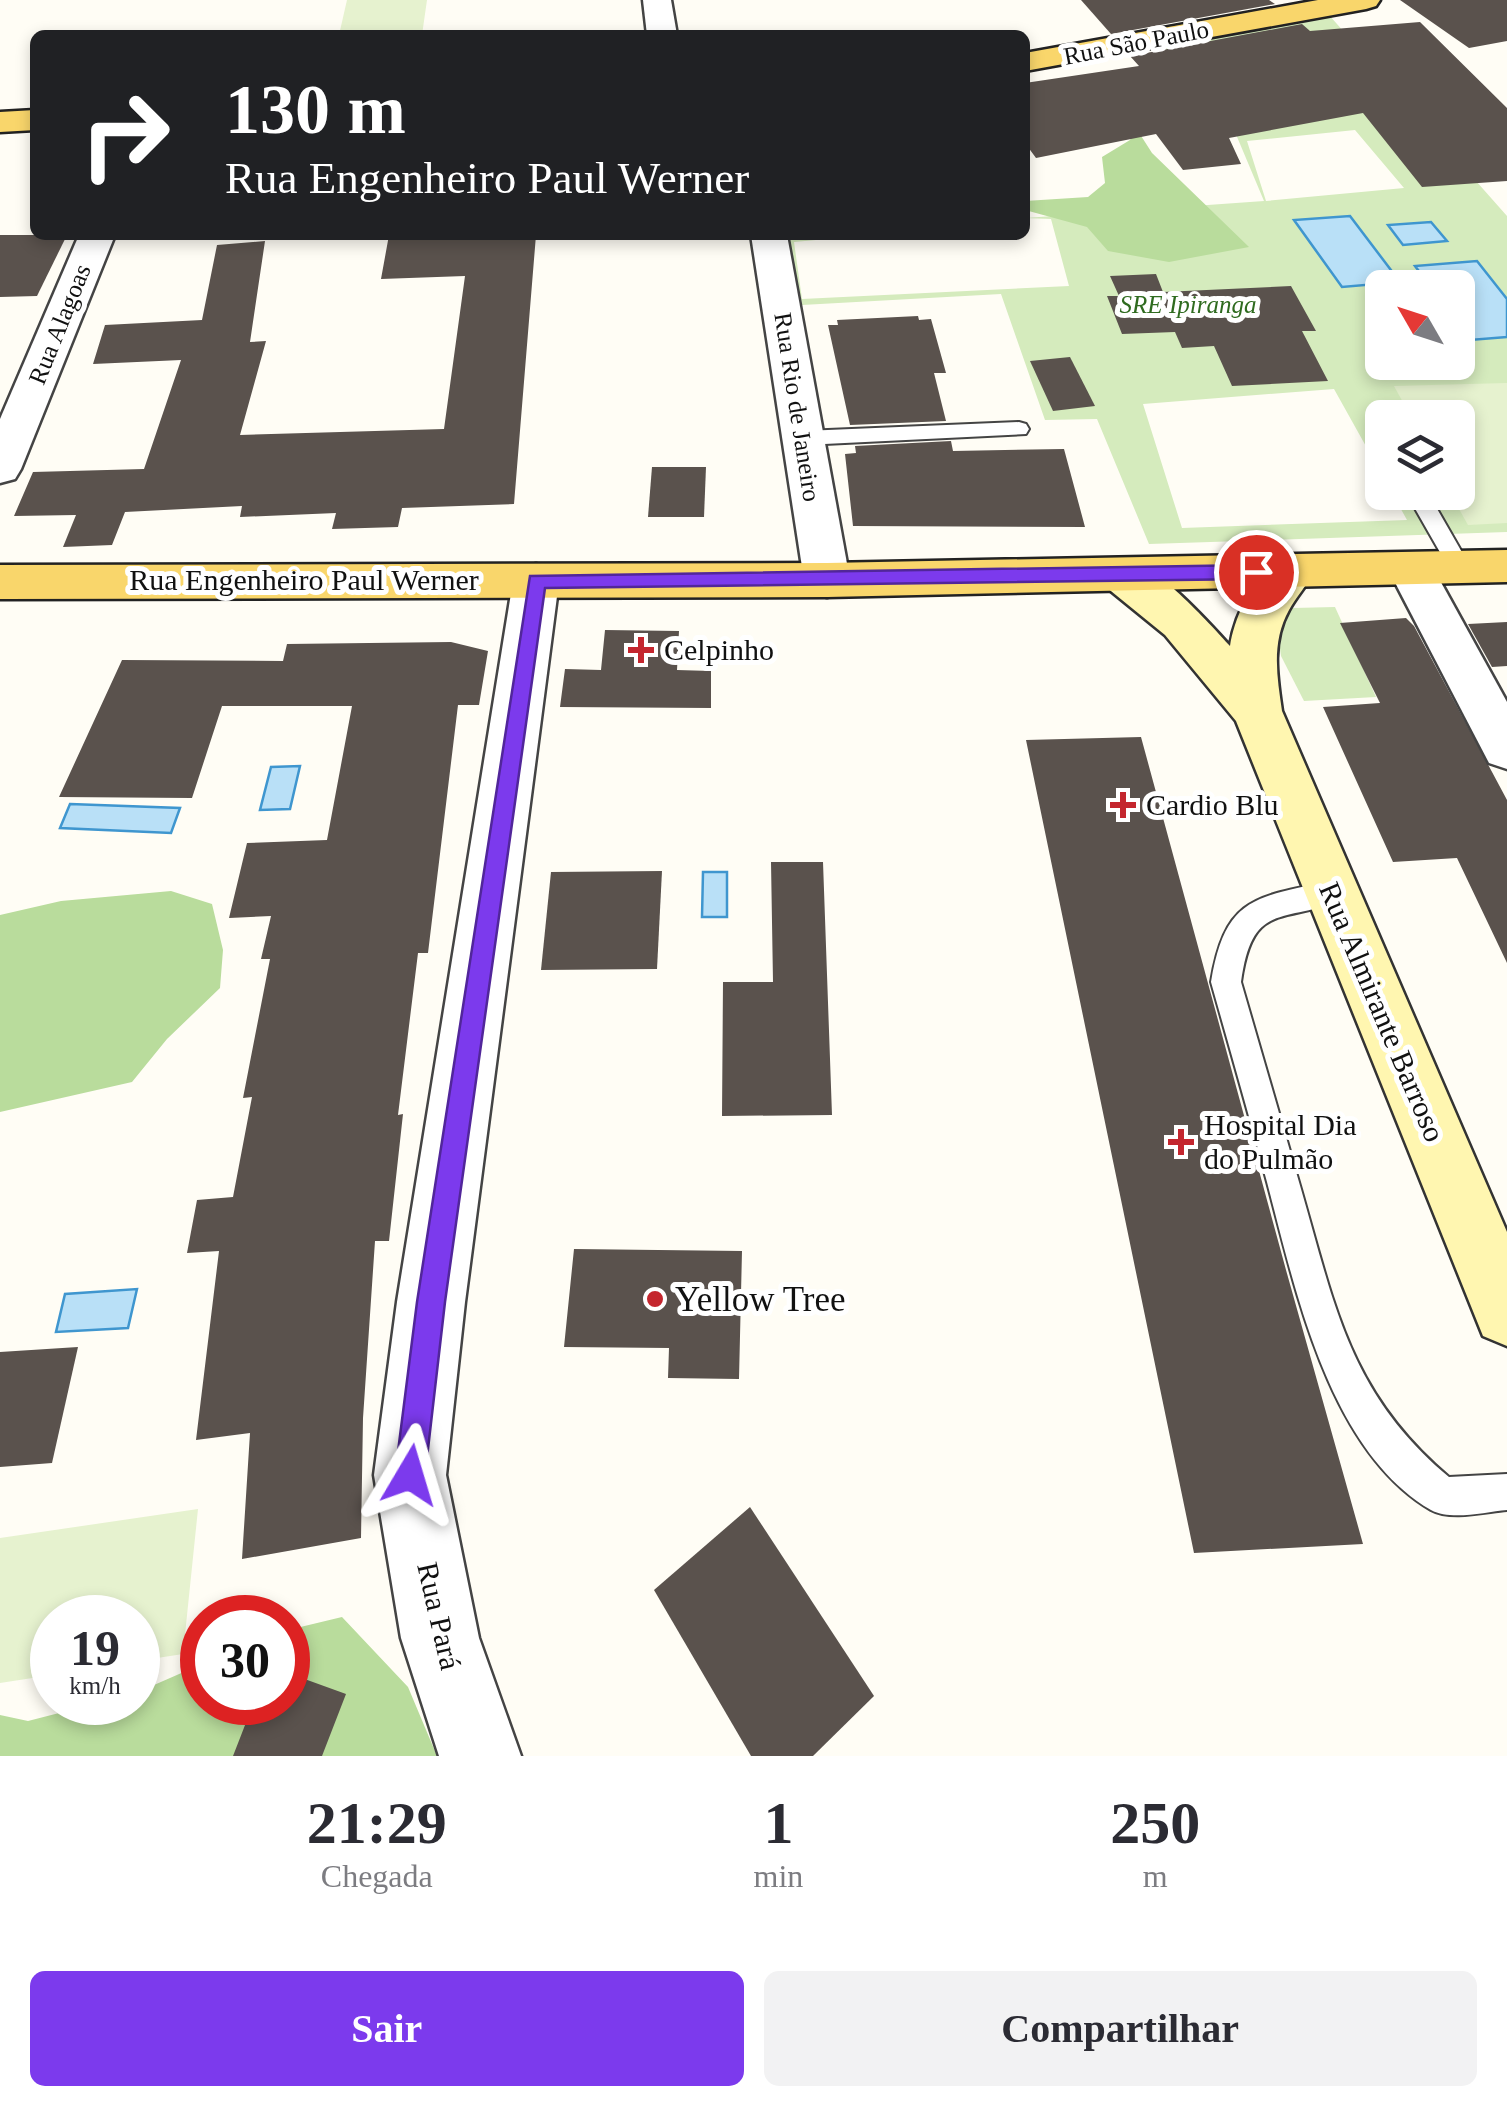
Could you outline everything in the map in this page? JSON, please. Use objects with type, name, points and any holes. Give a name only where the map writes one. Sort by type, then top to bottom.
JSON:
[{"type":"main road","name":"Rua São Paulo","points":[[1030,61],[1366,0]]},
{"type":"main road","points":[[0,122],[30,120]]},
{"type":"main road","name":"Rua Engenheiro Paul Werner","points":[[0,582],[827,580],[1507,566]]},
{"type":"main road","name":"Rua Almirante Barroso","points":[[1292,572],[1265,605],[1254,631],[1251,669],[1257,711],[1507,1312]]},
{"type":"main road","name":"Rua Almirante Barroso","points":[[1122,575],[1182,622],[1257,711]]},
{"type":"street","points":[[658,0],[661,30]]},
{"type":"street","name":"Rua Alagoas","points":[[0,469],[94,240]]},
{"type":"street","name":"Rua Rio de Janeiro","points":[[771,240],[827,580]]},
{"type":"street","points":[[1412,569],[1507,749]]},
{"type":"street","name":"Rua Pará","points":[[480,1756],[440,1638],[410,1475],[434,1282],[536,581]]},
{"type":"lane","points":[[804,438],[1019,429]]},
{"type":"lane","points":[[1427,510],[1460,568]]},
{"type":"lane","points":[[1331,894],[1264,908],[1245,920],[1229,954],[1226,982],[1331,1352],[1370,1423],[1418,1478],[1443,1496],[1507,1492]]},
{"type":"green space","points":[[347,0],[427,0],[423,30],[340,30]]},
{"type":"green space","name":"SRE Ipiranga","points":[[1329,15],[1507,216],[1507,532],[1149,544],[1097,419],[1045,420],[1001,294],[802,305],[788,240],[816,240],[794,242],[802,299],[1069,286],[1051,219],[1030,218],[1264,201],[1227,113],[1162,44]],"holes":[[[1355,130],[1404,188],[1266,201],[1247,141]],[[1334,389],[1365,445],[1365,400],[1475,400],[1475,510],[1401,510],[1407,520],[1182,528],[1143,404]]]},
{"type":"green space","points":[[1136,128],[1152,153],[1249,247],[1169,262],[1108,251],[1087,227],[1030,211],[1030,201],[1088,197],[1105,183],[1102,157],[1130,140]]},
{"type":"green space","points":[[1507,383],[1507,523],[1468,525],[1460,510],[1475,510],[1475,400],[1402,400],[1394,386]]},
{"type":"green space","points":[[1335,607],[1376,697],[1304,701],[1281,656],[1276,621],[1293,608]]},
{"type":"green space","points":[[171,891],[212,904],[223,950],[220,988],[167,1039],[132,1082],[0,1112],[0,915],[61,901]]},
{"type":"green space","points":[[198,1509],[189,1595],[180,1595],[180,1654],[160,1658],[160,1595],[30,1595],[30,1678],[0,1683],[0,1538]]},
{"type":"green space","points":[[342,1617],[408,1687],[437,1756],[0,1756],[0,1715],[30,1720],[30,1725],[160,1725],[160,1682],[180,1674],[180,1725],[310,1725],[310,1625]]},
{"type":"water","points":[[1350,216],[1391,270],[1365,270],[1365,285],[1342,287],[1294,220]]},
{"type":"water","points":[[1431,222],[1447,241],[1403,245],[1388,225]]},
{"type":"water","points":[[1477,261],[1507,299],[1507,337],[1475,340],[1475,270],[1418,270],[1415,266]]},
{"type":"water","points":[[300,766],[290,809],[260,810],[271,767]]},
{"type":"water","points":[[70,804],[180,808],[171,833],[60,828]]},
{"type":"water","points":[[703,872],[727,872],[727,917],[702,917]]},
{"type":"water","points":[[137,1289],[128,1328],[56,1332],[65,1294]]},
{"type":"building","points":[[1081,0],[1269,0],[1275,4],[1111,34]]},
{"type":"building","points":[[1400,0],[1507,0],[1507,41],[1469,48]]},
{"type":"building","points":[[1420,22],[1507,108],[1507,181],[1422,187],[1363,113],[1229,138],[1241,164],[1183,170],[1156,134],[1036,158],[1030,150],[1030,82],[1139,66],[1130,56],[1302,24],[1310,31]]},
{"type":"building","points":[[0,235],[65,240],[37,296],[0,297]]},
{"type":"building","points":[[388,240],[536,240],[514,504],[402,508],[398,527],[332,529],[336,513],[240,517],[242,506],[125,512],[112,545],[63,547],[76,515],[14,516],[33,472],[144,469],[181,360],[93,364],[105,325],[202,320],[217,245],[265,241],[250,342],[266,341],[240,435],[444,429],[465,276],[381,279]]},
{"type":"building","points":[[1156,274],[1163,292],[1291,286],[1316,331],[1302,331],[1328,381],[1232,386],[1214,346],[1182,348],[1175,332],[1122,334],[1107,296],[1119,296],[1110,276]]},
{"type":"building","points":[[918,316],[919,320],[931,319],[946,373],[934,373],[946,421],[850,425],[828,325],[838,325],[837,320]]},
{"type":"building","points":[[1070,357],[1095,406],[1053,411],[1030,361]]},
{"type":"building","points":[[951,441],[953,451],[1064,449],[1085,527],[853,526],[845,454],[856,453],[855,446]]},
{"type":"building","points":[[652,467],[706,467],[704,517],[648,517]]},
{"type":"building","points":[[1406,618],[1414,626],[1507,800],[1507,963],[1457,858],[1393,862],[1323,707],[1380,703],[1340,623]]},
{"type":"building","points":[[1507,622],[1507,666],[1492,667],[1468,624]]},
{"type":"building","name":"Celpinho","points":[[605,630],[679,631],[677,670],[711,671],[711,708],[560,707],[565,669],[601,670]]},
{"type":"building","points":[[451,642],[488,651],[479,705],[458,705],[428,953],[418,953],[398,1115],[403,1114],[389,1241],[375,1241],[363,1418],[361,1538],[242,1559],[250,1433],[196,1440],[219,1251],[187,1253],[197,1200],[233,1197],[252,1097],[243,1098],[270,959],[261,959],[271,916],[229,918],[247,843],[327,840],[352,706],[222,706],[192,798],[59,797],[122,660],[283,661],[287,644]]},
{"type":"building","name":"Hospital Dia do Pulmão","points":[[1141,737],[1363,1544],[1194,1553],[1026,740]]},
{"type":"building","points":[[771,862],[823,862],[832,1115],[722,1116],[723,982],[773,982]]},
{"type":"building","points":[[662,871],[657,969],[541,970],[551,872]]},
{"type":"building","name":"Yellow Tree","points":[[574,1249],[742,1251],[739,1379],[668,1378],[669,1348],[564,1347]]},
{"type":"building","points":[[78,1347],[52,1463],[0,1467],[0,1352]]},
{"type":"building","points":[[750,1507],[874,1696],[813,1756],[751,1756],[654,1590]]},
{"type":"building","points":[[310,1681],[346,1694],[322,1756],[233,1756],[245,1725],[310,1725]]},
{"type":"place","name":"Celpinho","points":[[641,650]]},
{"type":"place","name":"Cardio Blu","points":[[1123,805]]},
{"type":"place","name":"Hospital Dia do Pulmão","points":[[1181,1142]]},
{"type":"place","name":"Yellow Tree","points":[[655,1299]]},
{"type":"route","points":[[410,1475],[431,1302],[536,581],[1256,572]]}]
